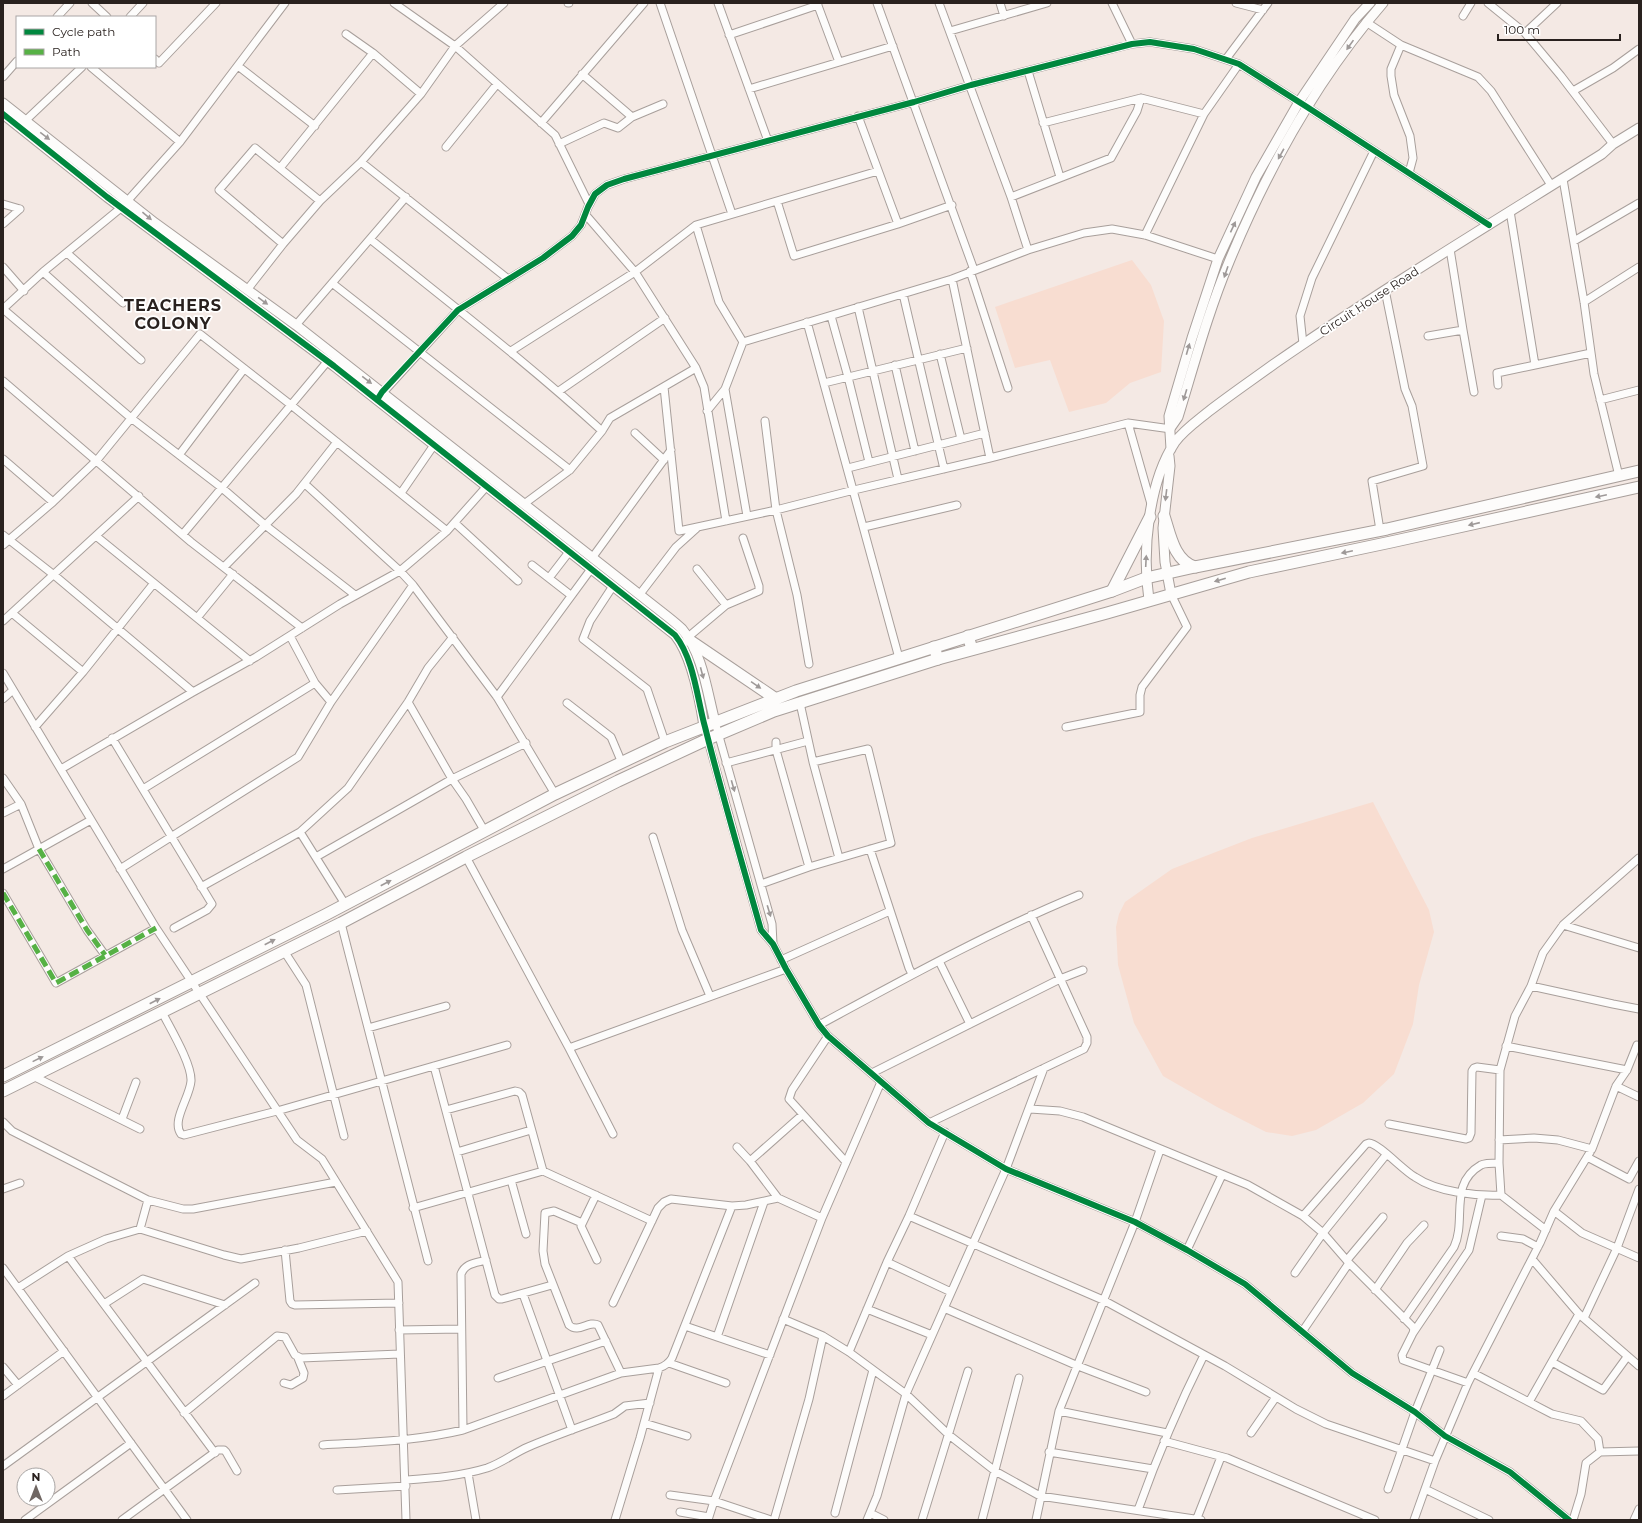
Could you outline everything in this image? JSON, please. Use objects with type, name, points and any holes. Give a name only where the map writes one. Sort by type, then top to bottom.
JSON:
[{"type":"main road","points":[[3,1076],[345,904],[555,794],[666,742],[796,691],[1112,591],[1146,578],[1380,530],[1639,471]]},
{"type":"main road","points":[[3,1092],[32,1076],[201,994],[284,950],[341,923],[466,857],[618,781],[713,737],[774,711],[972,649],[1107,613],[1249,572],[1384,544],[1639,487]]},
{"type":"main road","points":[[1164,516],[1176,552],[1189,565],[1195,567]]},
{"type":"main road","points":[[1112,591],[1150,517]]},
{"type":"main road","points":[[968,636],[972,649]]},
{"type":"main road","points":[[688,639],[776,699]]},
{"type":"main road","points":[[934,647],[938,659]]},
{"type":"street","points":[[58,16],[70,3]]},
{"type":"street","points":[[92,3],[106,16]]},
{"type":"street","points":[[131,16],[143,3]]},
{"type":"street","points":[[156,60],[159,63],[216,3]]},
{"type":"street","points":[[285,3],[180,142],[124,203],[43,272],[3,309],[131,418],[222,488],[265,525],[355,595]]},
{"type":"street","points":[[394,3],[455,46],[555,135],[589,204]]},
{"type":"street","points":[[247,290],[283,244],[320,201],[361,162],[421,94],[455,46],[504,3]]},
{"type":"street","points":[[541,123],[644,3]]},
{"type":"street","points":[[660,3],[732,214]]},
{"type":"street","points":[[718,3],[768,141]]},
{"type":"street","points":[[877,3],[952,205],[1008,388]]},
{"type":"street","points":[[939,3],[971,85],[1011,197],[1028,250]]},
{"type":"street","points":[[1000,3],[1004,16]]},
{"type":"street","points":[[950,31],[1047,3]]},
{"type":"street","points":[[1112,3],[1132,44]]},
{"type":"street","points":[[1236,3],[1262,10]]},
{"type":"street","points":[[1226,59],[1268,3]]},
{"type":"street","points":[[1066,727],[1140,712],[1140,695],[1142,687],[1187,627],[1172,594],[1165,562],[1164,516],[1170,466],[1171,428],[1169,416],[1173,402],[1218,259],[1256,177],[1355,19],[1370,3]]},
{"type":"street","points":[[1171,428],[1178,417],[1201,341],[1229,263],[1261,191],[1303,104],[1366,22],[1383,3]]},
{"type":"street","points":[[1463,16],[1471,3]]},
{"type":"street","points":[[1488,3],[1525,33],[1573,91],[1613,144]]},
{"type":"street","points":[[1525,33],[1558,3]]},
{"type":"street","points":[[729,35],[818,4],[839,62]]},
{"type":"street","points":[[1366,22],[1401,45],[1478,77],[1491,91],[1551,185]]},
{"type":"street","points":[[346,34],[373,54],[421,94]]},
{"type":"street","points":[[377,400],[382,392],[458,310],[508,278],[543,258],[572,236],[581,224],[589,204],[595,194],[607,185],[624,179],[914,102],[971,85],[1132,44],[1150,42],[1194,49],[1239,64],[1488,224]]},
{"type":"street","points":[[1401,45],[1391,69],[1390,76],[1394,95],[1410,136],[1414,158],[1409,173]]},
{"type":"street","points":[[749,89],[893,46]]},
{"type":"street","points":[[1573,91],[1613,68],[1639,49]]},
{"type":"street","points":[[280,168],[373,54]]},
{"type":"street","points":[[3,77],[16,62]]},
{"type":"street","points":[[1145,235],[1204,114],[1239,64]]},
{"type":"street","points":[[238,66],[315,126]]},
{"type":"street","points":[[25,121],[81,68]]},
{"type":"street","points":[[92,68],[180,142]]},
{"type":"street","points":[[1028,71],[1060,177]]},
{"type":"street","points":[[582,74],[632,117]]},
{"type":"street","points":[[446,147],[497,84]]},
{"type":"street","points":[[1011,197],[1111,158],[1137,111],[1141,98]]},
{"type":"street","points":[[1043,124],[1141,98],[1204,114]]},
{"type":"street","points":[[3,103],[124,203],[334,366],[675,635],[679,640],[696,688],[704,726],[713,737],[726,763],[772,924],[773,944]]},
{"type":"street","points":[[559,144],[604,124],[618,128],[632,117],[663,104]]},
{"type":"street","points":[[3,114],[124,203],[155,223],[296,325],[592,558],[640,594],[682,629],[701,668],[715,722],[713,737],[761,930],[773,944],[819,1026],[828,1036],[930,1122],[1006,1169],[1135,1222],[1245,1284],[1352,1373],[1415,1412],[1445,1436],[1510,1472],[1568,1520]]},
{"type":"street","points":[[858,116],[898,224]]},
{"type":"street","name":"Circuit House Road","points":[[1149,600],[1146,578],[1151,504],[1163,464],[1176,441],[1194,423],[1234,392],[1303,344],[1488,224],[1602,154],[1613,144],[1639,128]]},
{"type":"street","points":[[283,244],[219,190],[255,148],[320,201]]},
{"type":"street","points":[[1303,344],[1300,316],[1312,278],[1374,151]]},
{"type":"street","points":[[361,162],[508,278]]},
{"type":"street","points":[[511,351],[635,272],[696,225],[878,171]]},
{"type":"street","points":[[1563,178],[1584,302],[1591,354],[1600,400],[1619,476]]},
{"type":"street","points":[[296,325],[406,198]]},
{"type":"street","points":[[777,201],[794,256],[898,224],[952,205]]},
{"type":"street","points":[[1574,241],[1639,203]]},
{"type":"street","points":[[3,204],[20,209],[3,224]]},
{"type":"street","points":[[1510,211],[1535,365]]},
{"type":"street","points":[[585,214],[635,272],[696,368],[704,387],[726,521]]},
{"type":"street","points":[[696,225],[719,302],[742,342],[725,389],[707,411]]},
{"type":"street","points":[[742,342],[952,279],[972,270],[1028,250],[1084,233],[1112,229],[1145,235],[1218,259]]},
{"type":"street","points":[[370,239],[511,351],[559,391],[602,431]]},
{"type":"street","points":[[1450,249],[1462,330],[1474,392]]},
{"type":"street","points":[[67,253],[123,303]]},
{"type":"street","points":[[3,267],[24,291]]},
{"type":"street","points":[[1584,302],[1639,268]]},
{"type":"street","points":[[43,272],[141,360]]},
{"type":"street","points":[[952,279],[990,458]]},
{"type":"street","points":[[332,283],[570,470]]},
{"type":"street","points":[[1380,530],[1372,481],[1423,466],[1412,406],[1405,389],[1385,290]]},
{"type":"street","points":[[903,294],[944,469]]},
{"type":"street","points":[[858,307],[898,480]]},
{"type":"street","points":[[831,316],[869,462]]},
{"type":"street","points":[[559,391],[665,318]]},
{"type":"street","points":[[807,322],[900,658]]},
{"type":"street","points":[[1428,336],[1462,330]]},
{"type":"street","points":[[3,545],[53,502],[97,460],[200,334],[291,405],[447,531]]},
{"type":"street","points":[[824,383],[967,348]]},
{"type":"street","points":[[940,354],[961,439]]},
{"type":"street","points":[[1498,385],[1497,373],[1591,354]]},
{"type":"street","points":[[183,534],[327,362]]},
{"type":"street","points":[[896,365],[916,451]]},
{"type":"street","points":[[524,504],[570,470],[602,431],[610,418],[696,368]]},
{"type":"street","points":[[179,455],[244,369]]},
{"type":"street","points":[[3,381],[183,534],[302,628]]},
{"type":"street","points":[[664,387],[679,531],[776,510],[1128,423],[1171,428]]},
{"type":"street","points":[[725,389],[747,516]]},
{"type":"street","points":[[1600,400],[1639,390]]},
{"type":"street","points":[[765,421],[776,510],[797,595],[809,664]]},
{"type":"street","points":[[1128,423],[1151,504]]},
{"type":"street","points":[[635,433],[664,460]]},
{"type":"street","points":[[848,468],[985,433]]},
{"type":"street","points":[[224,567],[296,494],[337,442]]},
{"type":"street","points":[[401,493],[434,445]]},
{"type":"street","points":[[592,558],[671,450]]},
{"type":"street","points":[[3,459],[53,502]]},
{"type":"street","points":[[304,484],[400,571],[413,585],[497,697],[526,743],[555,794]]},
{"type":"street","points":[[61,770],[112,738],[250,661],[355,595],[400,571],[447,531],[487,486]]},
{"type":"street","points":[[3,621],[139,496]]},
{"type":"street","points":[[864,528],[957,505]]},
{"type":"street","points":[[455,522],[518,581]]},
{"type":"street","points":[[640,594],[676,547],[698,527]]},
{"type":"street","points":[[3,535],[54,575],[193,692]]},
{"type":"street","points":[[96,536],[250,661]]},
{"type":"street","points":[[688,639],[726,605],[756,593],[759,588],[742,538]]},
{"type":"street","points":[[549,578],[569,552]]},
{"type":"street","points":[[532,566],[568,592]]},
{"type":"street","points":[[497,697],[591,569]]},
{"type":"street","points":[[697,569],[726,605]]},
{"type":"street","points":[[197,618],[232,574]]},
{"type":"street","points":[[35,727],[83,672],[154,583]]},
{"type":"street","points":[[120,869],[172,838],[298,757],[331,702],[413,585]]},
{"type":"street","points":[[613,586],[590,621],[583,639],[647,689],[666,742]]},
{"type":"street","points":[[12,613],[83,672]]},
{"type":"street","points":[[290,636],[315,683],[331,702]]},
{"type":"street","points":[[201,887],[300,832],[348,788],[408,702],[428,668],[453,637]]},
{"type":"street","points":[[3,673],[156,928],[297,1140],[322,1159],[397,1278],[399,1303],[398,1330],[406,1483],[406,1520]]},
{"type":"street","points":[[143,789],[315,683]]},
{"type":"street","points":[[3,699],[13,690]]},
{"type":"street","points":[[408,702],[452,779],[466,799],[484,830]]},
{"type":"street","points":[[567,703],[611,737],[622,763]]},
{"type":"street","points":[[800,703],[813,762],[839,858]]},
{"type":"street","points":[[112,738],[210,900],[211,906],[207,910],[174,928]]},
{"type":"street","points":[[726,763],[808,741]]},
{"type":"street","points":[[776,742],[776,750],[809,867]]},
{"type":"street","points":[[316,857],[452,779],[526,743]]},
{"type":"street","points":[[760,884],[809,867],[891,843],[868,749],[813,762]]},
{"type":"street","points":[[3,778],[21,804],[39,849],[87,930],[105,955]]},
{"type":"street","points":[[3,813],[21,804]]},
{"type":"street","points":[[3,869],[91,820]]},
{"type":"street","points":[[300,832],[345,904]]},
{"type":"street","points":[[653,837],[682,930],[710,996]]},
{"type":"street","points":[[870,849],[912,974]]},
{"type":"street","points":[[466,857],[569,1048],[613,1134]]},
{"type":"street","points":[[1501,1195],[1499,1163],[1500,1070],[1515,1016],[1531,986],[1543,953],[1563,925],[1639,858]]},
{"type":"street","points":[[3,893],[56,983],[156,928]]},
{"type":"street","points":[[819,1026],[912,974],[1032,915],[1079,895]]},
{"type":"street","points":[[781,960],[890,911]]},
{"type":"street","points":[[930,1122],[1084,1049],[1087,1043],[1087,1037],[1032,915]]},
{"type":"street","points":[[341,923],[413,1208],[428,1261]]},
{"type":"street","points":[[1563,925],[1639,948]]},
{"type":"street","points":[[284,950],[306,985],[335,1094],[344,1136]]},
{"type":"street","points":[[939,961],[970,1024]]},
{"type":"street","points":[[569,1048],[786,969]]},
{"type":"street","points":[[872,1073],[1060,979],[1083,970]]},
{"type":"street","points":[[1531,986],[1639,1009]]},
{"type":"street","points":[[368,1028],[446,1006]]},
{"type":"street","points":[[162,1012],[182,1052],[191,1080],[189,1092],[177,1124],[178,1131],[181,1134],[190,1134],[277,1111],[507,1045]]},
{"type":"street","points":[[828,1036],[789,1094],[789,1098],[802,1115],[846,1162]]},
{"type":"street","points":[[1414,1520],[1435,1461],[1468,1383],[1538,1247],[1554,1211],[1592,1149],[1616,1086],[1627,1070],[1637,1045]]},
{"type":"street","points":[[1506,1046],[1627,1070]]},
{"type":"street","points":[[434,1066],[496,1298],[502,1299],[552,1285]]},
{"type":"street","points":[[1389,1124],[1469,1138],[1471,1133],[1472,1071],[1477,1067],[1500,1070]]},
{"type":"street","points":[[884,1520],[868,1517],[877,1496],[906,1394],[1006,1169],[1030,1109],[1044,1068]]},
{"type":"street","points":[[32,1076],[140,1129]]},
{"type":"street","points":[[122,1119],[136,1082]]},
{"type":"street","points":[[680,1512],[709,1519],[714,1501],[822,1218],[881,1082]]},
{"type":"street","points":[[1616,1086],[1639,1097]]},
{"type":"street","points":[[446,1110],[516,1091],[519,1092],[522,1095],[543,1171]]},
{"type":"street","points":[[1030,1109],[1072,1114],[1248,1185],[1303,1216],[1323,1233],[1348,1262],[1412,1326],[1414,1329],[1413,1333]]},
{"type":"street","points":[[750,1161],[802,1115]]},
{"type":"street","points":[[3,1122],[12,1131],[148,1200],[172,1207],[194,1209],[336,1182]]},
{"type":"street","points":[[457,1152],[531,1130]]},
{"type":"street","points":[[849,1352],[945,1132]]},
{"type":"street","points":[[1500,1140],[1534,1138],[1558,1140],[1592,1149]]},
{"type":"street","points":[[1303,1216],[1366,1144],[1373,1143],[1416,1178],[1446,1190],[1482,1195],[1501,1195],[1546,1230]]},
{"type":"street","points":[[737,1147],[750,1161],[778,1198],[822,1218]]},
{"type":"street","points":[[1036,1520],[1049,1452],[1059,1411],[1135,1222],[1160,1150]]},
{"type":"street","points":[[1295,1273],[1323,1233],[1386,1155]]},
{"type":"street","points":[[1587,1157],[1629,1179],[1639,1161]]},
{"type":"street","points":[[1404,1319],[1458,1239],[1461,1192],[1465,1180],[1482,1164],[1499,1163]]},
{"type":"street","points":[[413,1208],[543,1171],[652,1221]]},
{"type":"street","points":[[1187,1250],[1222,1175]]},
{"type":"street","points":[[511,1180],[526,1234]]},
{"type":"street","points":[[3,1189],[20,1183]]},
{"type":"street","points":[[1529,1402],[1552,1362],[1582,1316],[1617,1248],[1639,1189]]},
{"type":"street","points":[[596,1195],[582,1223],[582,1229],[597,1260]]},
{"type":"street","points":[[1468,1383],[1432,1372],[1403,1360],[1402,1355],[1413,1333],[1469,1250],[1482,1195]]},
{"type":"street","points":[[613,1303],[658,1208],[664,1202],[671,1199],[732,1206],[764,1202],[778,1198]]},
{"type":"street","points":[[140,1230],[148,1200]]},
{"type":"street","points":[[717,1337],[764,1202]]},
{"type":"street","points":[[323,1445],[403,1440],[441,1435],[463,1430],[620,1373],[659,1368],[669,1363],[732,1206]]},
{"type":"street","points":[[582,1223],[554,1211],[545,1213],[544,1257],[552,1285],[569,1325],[578,1329],[596,1323],[606,1341],[620,1373]]},
{"type":"street","points":[[1554,1211],[1582,1233],[1639,1258]]},
{"type":"street","points":[[909,1216],[972,1245],[1103,1300],[1326,1424],[1435,1461]]},
{"type":"street","points":[[1302,1332],[1348,1262],[1383,1217]]},
{"type":"street","points":[[1375,1290],[1407,1243],[1424,1224]]},
{"type":"street","points":[[18,1288],[68,1256],[106,1238],[140,1230],[241,1259],[367,1231]]},
{"type":"street","points":[[1500,1236],[1523,1239],[1538,1247]]},
{"type":"street","points":[[284,1250],[290,1301],[292,1304],[399,1303]]},
{"type":"street","points":[[68,1256],[215,1453]]},
{"type":"street","points":[[1532,1259],[1582,1316],[1639,1366]]},
{"type":"street","points":[[463,1430],[461,1274],[463,1268],[468,1265],[486,1260]]},
{"type":"street","points":[[887,1262],[951,1292]]},
{"type":"street","points":[[3,1268],[187,1520]]},
{"type":"street","points":[[104,1304],[132,1284],[143,1279],[225,1305]]},
{"type":"street","points":[[3,1466],[255,1283]]},
{"type":"street","points":[[523,1294],[572,1430]]},
{"type":"street","points":[[944,1308],[1078,1366],[1146,1392]]},
{"type":"street","points":[[867,1309],[932,1335]]},
{"type":"street","points":[[783,1319],[823,1336],[849,1352],[906,1394],[949,1435],[995,1471],[1040,1496],[1199,1519],[1221,1457]]},
{"type":"street","points":[[685,1326],[770,1355]]},
{"type":"street","points":[[398,1330],[462,1329]]},
{"type":"street","points":[[184,1412],[277,1336],[285,1337],[298,1358],[304,1373],[303,1378],[291,1385],[284,1383]]},
{"type":"street","points":[[670,1495],[714,1501],[772,1520],[809,1399],[823,1336]]},
{"type":"street","points":[[498,1378],[606,1341]]},
{"type":"street","points":[[1388,1489],[1415,1412],[1440,1350]]},
{"type":"street","points":[[3,1396],[64,1351]]},
{"type":"street","points":[[298,1358],[400,1354]]},
{"type":"street","points":[[1138,1510],[1167,1433],[1204,1355]]},
{"type":"street","points":[[1552,1362],[1603,1390],[1627,1356]]},
{"type":"street","points":[[669,1363],[726,1383]]},
{"type":"street","points":[[3,1367],[18,1385]]},
{"type":"street","points":[[615,1520],[659,1368]]},
{"type":"street","points":[[835,1513],[873,1370]]},
{"type":"street","points":[[922,1520],[968,1371]]},
{"type":"street","points":[[1473,1373],[1552,1414],[1581,1421],[1598,1439],[1600,1452]]},
{"type":"street","points":[[982,1520],[1019,1378]]},
{"type":"street","points":[[1251,1433],[1276,1397]]},
{"type":"street","points":[[337,1490],[406,1483],[468,1473],[495,1465],[523,1449],[614,1414],[625,1406],[650,1403]]},
{"type":"street","points":[[1059,1411],[1167,1433]]},
{"type":"street","points":[[644,1423],[687,1436]]},
{"type":"street","points":[[1164,1441],[1221,1457],[1375,1520]]},
{"type":"street","points":[[25,1520],[130,1443]]},
{"type":"street","points":[[122,1520],[218,1450],[224,1450],[237,1471]]},
{"type":"street","points":[[1573,1520],[1581,1494],[1586,1463],[1600,1452],[1639,1451]]},
{"type":"street","points":[[1049,1452],[1153,1469]]},
{"type":"street","points":[[468,1473],[476,1520]]},
{"type":"street","points":[[1425,1489],[1489,1520]]},
{"type":"street","points":[[1634,1520],[1639,1509]]},
{"type":"shaded area","points":[[1132,260],[1151,285],[1164,321],[1161,372],[1130,383],[1106,403],[1069,412],[1050,360],[1015,368],[995,307]]},
{"type":"shaded area","points":[[1373,802],[1429,910],[1434,932],[1419,985],[1413,1024],[1394,1074],[1363,1103],[1316,1130],[1292,1136],[1266,1132],[1217,1107],[1163,1076],[1134,1023],[1118,965],[1116,927],[1119,914],[1125,902],[1172,869],[1252,838]]},
{"type":"marked path","points":[[39,849],[87,930],[105,955]]},
{"type":"marked path","points":[[3,893],[56,983],[156,928]]},
{"type":"cycle path","points":[[377,400],[382,392],[458,310],[543,258],[572,236],[581,225],[595,194],[607,185],[624,179],[914,102],[971,85],[1132,44],[1150,42],[1194,49],[1239,64],[1489,225]]},
{"type":"cycle path","points":[[3,114],[107,197],[334,366],[675,635],[687,655],[691,667],[718,778],[761,930],[773,944],[819,1025],[828,1036],[929,1123],[1006,1169],[1135,1222],[1245,1284],[1352,1373],[1415,1412],[1445,1436],[1510,1472],[1569,1520]]},
{"type":"district","name":"TEACHERS COLONY","points":[[173,314]]}]
